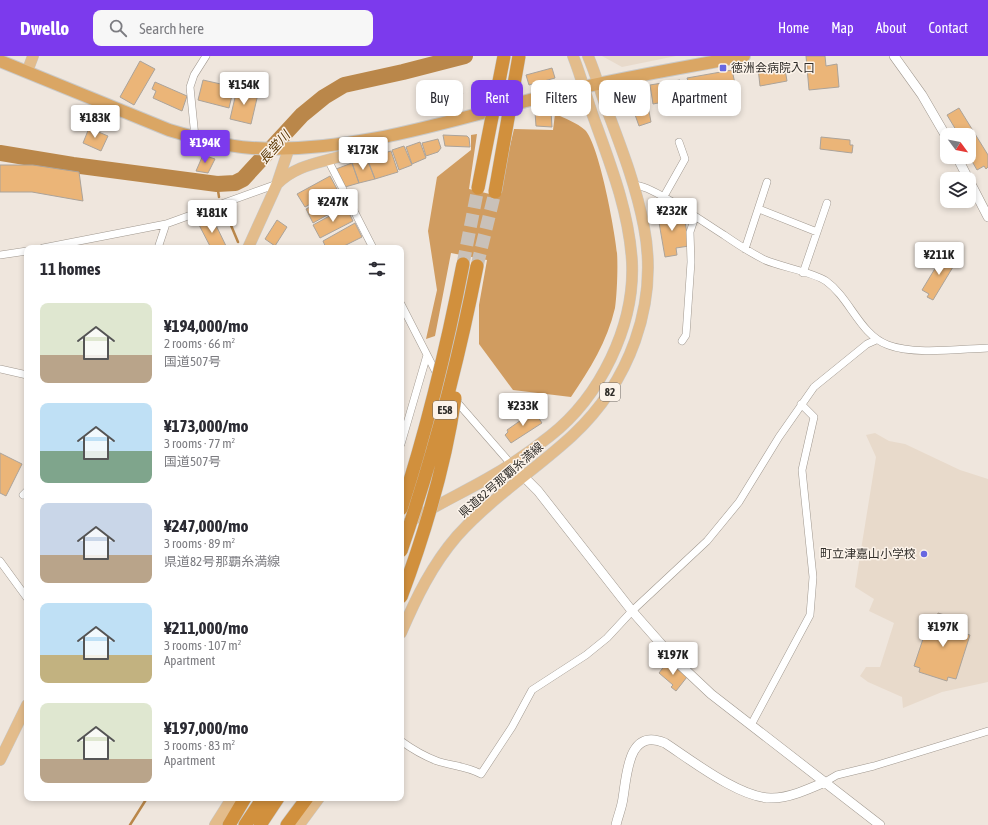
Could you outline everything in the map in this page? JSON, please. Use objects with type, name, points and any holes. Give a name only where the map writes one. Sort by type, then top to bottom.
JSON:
[{"type":"highway","points":[[478,188],[504,56]]},
{"type":"highway","points":[[495,192],[519,56]]},
{"type":"highway","points":[[591,86],[744,56]]},
{"type":"highway","points":[[0,61],[169,130],[195,137],[251,148],[288,148],[379,137],[436,125],[531,101]]},
{"type":"highway","name":"E58","points":[[404,500],[451,327],[463,264]]},
{"type":"highway","name":"E58","points":[[404,542],[423,488],[465,327],[477,266]]},
{"type":"highway","points":[[404,471],[451,327]]},
{"type":"highway","points":[[404,588],[436,490],[448,442],[465,327]]},
{"type":"highway","points":[[229,825],[243,801]]},
{"type":"highway","points":[[245,825],[261,801]]},
{"type":"highway","points":[[260,825],[276,801]]},
{"type":"highway","points":[[287,825],[305,801]]},
{"type":"main road","points":[[26,72],[33,56]]},
{"type":"main road","name":"県道82号那覇糸満線","points":[[573,56],[582,80]]},
{"type":"main road","name":"県道82号那覇糸満線","points":[[404,627],[426,579],[457,537],[478,515],[573,435],[600,406],[620,377],[633,349],[643,315],[647,267],[644,228],[634,185],[619,139],[588,56]]},
{"type":"main road","name":"県道82号那覇糸満線","points":[[404,526],[511,464],[563,425],[596,385],[613,352],[623,325],[630,295],[632,263],[624,212],[591,109]]},
{"type":"main road","points":[[277,184],[292,171],[354,152],[379,137]]},
{"type":"main road","points":[[249,245],[277,184],[288,148]]},
{"type":"main road","points":[[0,760],[4,744],[24,710]]},
{"type":"main road","points":[[215,825],[230,801]]},
{"type":"main road","points":[[299,825],[317,801]]},
{"type":"street","points":[[195,137],[190,87],[194,76],[206,56]]},
{"type":"street","points":[[894,56],[922,95],[941,128]]},
{"type":"street","points":[[663,198],[685,159],[679,142]]},
{"type":"street","points":[[328,160],[370,245]]},
{"type":"street","points":[[961,164],[988,217]]},
{"type":"street","points":[[745,248],[767,182]]},
{"type":"street","points":[[58,245],[166,224],[277,184]]},
{"type":"street","points":[[634,185],[640,185],[663,198],[766,260],[825,280],[840,295],[876,340],[889,346],[906,350],[988,348]]},
{"type":"street","points":[[803,273],[827,203]]},
{"type":"street","points":[[759,209],[817,232]]},
{"type":"street","points":[[682,341],[686,334],[691,262],[690,232],[695,217]]},
{"type":"street","points":[[159,245],[166,224]]},
{"type":"street","points":[[0,255],[24,251]]},
{"type":"street","points":[[404,310],[443,386],[511,464],[538,491],[632,611],[677,662],[711,694],[880,825]]},
{"type":"street","points":[[404,743],[430,758],[472,769],[481,774],[512,727],[532,690],[586,655],[607,638],[632,611],[707,541],[739,502],[779,437],[814,387],[829,373],[867,344],[876,340]]},
{"type":"street","points":[[404,434],[427,355]]},
{"type":"street","points":[[0,369],[24,375]]},
{"type":"street","points":[[751,725],[810,615],[813,577],[802,470],[814,417],[801,404]]},
{"type":"street","points":[[0,561],[24,594]]},
{"type":"street","points":[[616,825],[622,801],[626,768],[634,750],[640,743],[648,740],[657,740],[665,743],[739,790],[772,798],[797,793],[837,776],[988,731]]},
{"type":"shaded area","points":[[602,56],[676,56],[622,67]]},
{"type":"shaded area","points":[[555,116],[560,116],[582,127],[590,138],[596,152],[606,188],[617,253],[616,296],[612,320],[603,344],[571,397],[513,390],[479,344],[479,305],[487,260],[451,253],[435,336],[426,339],[437,290],[428,231],[437,177],[471,150],[471,135],[477,134],[469,189],[498,196],[514,129],[553,130]]},
{"type":"shaded area","name":"町立津嘉山小学校","points":[[875,433],[889,441],[905,444],[960,470],[988,479],[988,682],[942,692],[903,708],[902,697],[868,682],[860,676],[866,667],[880,667],[894,623],[869,611],[874,599],[855,587],[876,457],[866,435]]},
{"type":"building","points":[[806,56],[825,56],[826,66],[837,64],[839,87],[809,90]]},
{"type":"building","points":[[140,61],[155,69],[134,105],[120,97]]},
{"type":"building","points":[[784,63],[787,81],[760,86],[758,68]]},
{"type":"building","points":[[552,68],[555,78],[548,80],[531,80],[531,84],[529,85],[526,75]]},
{"type":"building","points":[[732,70],[734,80],[688,80],[687,78]]},
{"type":"building","points":[[203,80],[234,87],[229,108],[198,100]]},
{"type":"building","points":[[155,82],[187,96],[182,111],[153,98],[156,91],[152,89]]},
{"type":"building","points":[[658,84],[658,103],[653,104],[650,85]]},
{"type":"building","points":[[237,89],[258,94],[251,124],[230,119]]},
{"type":"building","points":[[959,108],[971,128],[955,128],[947,115]]},
{"type":"building","points":[[535,116],[551,116],[552,127],[536,126]]},
{"type":"building","points":[[635,116],[650,116],[651,122],[639,126]]},
{"type":"building","points":[[89,128],[108,136],[101,151],[83,143]]},
{"type":"building","points":[[443,135],[467,136],[469,138],[470,147],[445,146]]},
{"type":"building","points":[[976,136],[988,155],[988,167],[986,169],[984,166],[977,170],[974,164],[976,164]]},
{"type":"building","points":[[821,137],[850,140],[850,145],[853,145],[852,153],[820,149]]},
{"type":"building","points":[[438,139],[441,148],[438,152],[426,156],[422,143]]},
{"type":"building","points":[[420,142],[426,158],[412,164],[406,147]]},
{"type":"building","points":[[404,146],[412,165],[399,170],[392,150]]},
{"type":"building","points":[[391,151],[398,172],[375,179],[367,158]]},
{"type":"building","points":[[203,155],[215,159],[208,173],[196,171]]},
{"type":"building","points":[[367,159],[375,179],[359,183],[352,163]]},
{"type":"building","points":[[352,163],[359,183],[345,187],[336,169]]},
{"type":"building","points":[[0,165],[33,165],[79,172],[83,201],[32,192],[0,192]]},
{"type":"building","points":[[330,176],[337,189],[305,207],[297,194]]},
{"type":"building","points":[[338,192],[345,205],[313,223],[306,209]]},
{"type":"building","points":[[346,207],[353,221],[320,238],[313,225]]},
{"type":"building","points":[[673,208],[674,217],[684,215],[689,246],[676,248],[677,255],[665,257],[657,211]]},
{"type":"building","points":[[212,217],[226,245],[209,245],[198,223]]},
{"type":"building","points":[[277,220],[287,227],[276,245],[265,239]]},
{"type":"building","points":[[355,223],[362,237],[346,245],[325,245],[323,241]]},
{"type":"building","points":[[945,252],[956,259],[956,262],[933,300],[927,297],[929,294],[922,290]]},
{"type":"building","points":[[534,411],[542,423],[511,443],[505,435],[508,432],[507,430]]},
{"type":"building","points":[[0,453],[22,464],[6,496],[0,493]]},
{"type":"building","points":[[938,613],[967,622],[963,633],[970,635],[956,679],[948,677],[947,681],[919,672],[920,668],[914,666],[929,621],[935,623]]},
{"type":"building","points":[[668,661],[687,677],[676,691],[671,687],[673,685],[659,673]]},
{"type":"waterway","name":"長堂川","points":[[0,153],[73,165],[217,184],[235,183],[243,179],[302,115],[324,97],[344,85],[465,56]]},
{"type":"waterway","points":[[217,184],[219,197]]},
{"type":"waterway","points":[[225,211],[238,242]]},
{"type":"waterway","points":[[130,825],[145,801]]},
{"type":"tunnel","points":[[463,264],[478,188]]},
{"type":"tunnel","points":[[477,266],[495,192]]},
{"type":"place","name":"徳洲会病院入口","points":[[723,68]]},
{"type":"place","name":"町立津嘉山小学校","points":[[924,554]]}]
